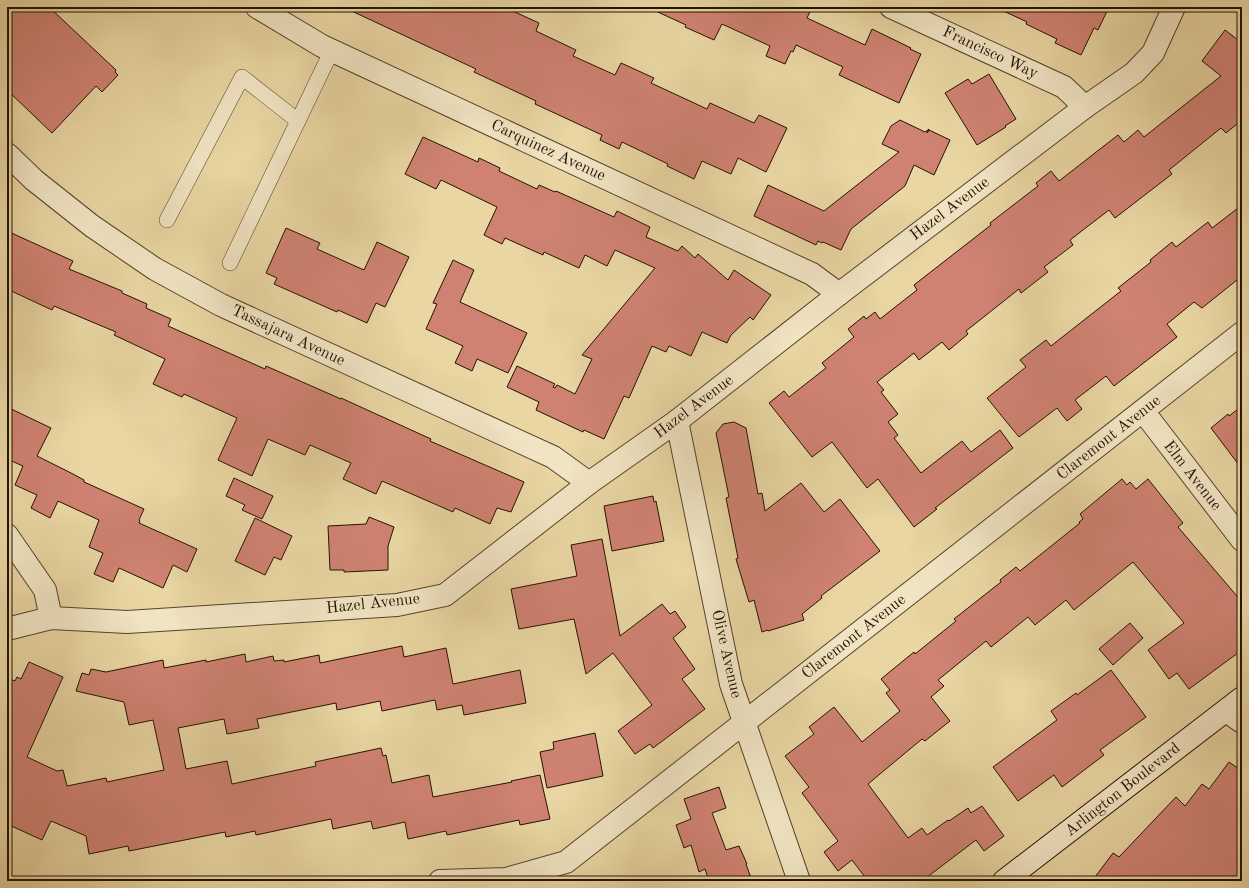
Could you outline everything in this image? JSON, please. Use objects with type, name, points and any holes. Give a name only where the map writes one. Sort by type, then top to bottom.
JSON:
[{"type":"street","name":"Carquinez Avenue","points":[[257,7],[322,46],[812,274],[839,294]]},
{"type":"street","name":"Francisco Way","points":[[891,7],[1064,87],[1085,107]]},
{"type":"street","name":"Hazel Avenue","points":[[7,629],[52,618],[127,622],[397,605],[445,595],[590,483],[677,420],[839,294],[1085,107],[1134,73],[1153,53],[1174,7]]},
{"type":"street","name":"Tassajara Avenue","points":[[7,154],[34,180],[92,226],[155,269],[220,305],[553,458],[590,483]]},
{"type":"street","name":"Claremont Avenue","points":[[440,881],[506,879],[566,862],[1242,333]]},
{"type":"street","name":"Elm Avenue","points":[[1143,411],[1242,540]]},
{"type":"street","name":"Olive Avenue","points":[[677,420],[731,684],[799,881]]},
{"type":"street","points":[[7,534],[45,590],[52,618]]},
{"type":"street","name":"Arlington Boulevard","points":[[1004,881],[1237,710]]},
{"type":"lane","points":[[230,263],[332,50]]},
{"type":"lane","points":[[167,220],[242,77],[298,121]]},
{"type":"building","points":[[7,7],[49,7],[116,70],[115,72],[118,75],[102,92],[96,86],[52,133],[7,90]]},
{"type":"building","points":[[343,7],[504,7],[539,23],[536,31],[576,50],[573,56],[615,75],[621,63],[654,78],[651,83],[707,109],[710,103],[754,123],[759,115],[787,128],[766,172],[738,158],[731,174],[702,161],[694,179],[667,166],[668,164],[622,142],[619,149],[600,140],[602,135],[535,104],[536,101],[474,72],[476,69]]},
{"type":"building","points":[[647,7],[812,7],[807,18],[865,45],[872,29],[921,54],[899,103],[839,75],[843,67],[796,45],[793,52],[791,51],[785,64],[766,56],[770,46],[722,24],[714,40]]},
{"type":"building","points":[[995,7],[1109,7],[1098,30],[1094,28],[1081,55],[1055,43],[1057,39],[1026,24],[1027,22]]},
{"type":"building","points":[[1225,30],[1242,43],[1242,120],[1226,133],[1221,128],[1169,170],[1172,174],[1115,218],[1109,210],[1070,240],[1073,245],[1044,267],[1048,272],[1021,293],[1019,289],[966,331],[968,334],[949,350],[942,342],[919,360],[914,353],[877,382],[884,390],[881,392],[898,414],[888,422],[898,435],[894,438],[921,473],[962,441],[971,452],[1000,430],[1013,448],[935,508],[937,509],[914,527],[878,479],[867,488],[832,442],[812,457],[769,403],[784,391],[789,397],[826,368],[822,363],[854,337],[848,329],[864,316],[866,319],[875,312],[880,319],[917,290],[914,285],[1038,186],[1036,183],[1051,171],[1059,181],[1118,135],[1124,142],[1138,130],[1144,137],[1221,76],[1202,61]]},
{"type":"building","points":[[989,74],[1016,119],[977,145],[945,93],[968,79],[972,84]]},
{"type":"building","points":[[900,120],[925,132],[929,129],[927,133],[929,130],[950,140],[934,175],[914,165],[905,186],[851,229],[841,250],[818,241],[816,245],[754,216],[768,185],[824,211],[899,152],[882,144],[891,126]]},
{"type":"building","points":[[423,137],[478,162],[479,158],[500,168],[499,171],[537,189],[539,185],[555,192],[556,191],[614,217],[617,211],[650,227],[646,237],[678,251],[682,246],[695,258],[698,254],[728,280],[734,270],[771,295],[753,320],[750,317],[731,335],[727,343],[702,332],[691,356],[669,346],[666,352],[652,346],[629,398],[624,396],[604,439],[584,430],[583,432],[536,410],[539,402],[507,387],[517,366],[555,384],[553,387],[555,388],[557,385],[575,394],[592,359],[582,355],[655,268],[615,250],[607,266],[585,255],[579,268],[544,252],[543,255],[505,238],[502,244],[484,235],[497,207],[441,180],[436,189],[405,174]]},
{"type":"building","points":[[1242,205],[1242,276],[1202,308],[1194,302],[1167,324],[1177,337],[1114,386],[1106,376],[1075,400],[1082,409],[1067,421],[1057,408],[1019,437],[987,398],[1026,367],[1020,360],[1046,340],[1051,346],[1121,291],[1118,288],[1151,262],[1150,260],[1172,242],[1176,247],[1208,222],[1212,228]]},
{"type":"building","points":[[286,228],[320,243],[317,249],[364,270],[377,242],[409,257],[385,307],[376,303],[367,323],[338,310],[337,312],[274,284],[277,278],[266,273]]},
{"type":"building","points":[[7,231],[73,261],[69,269],[122,291],[122,293],[147,304],[146,308],[171,319],[168,326],[265,369],[266,366],[341,398],[431,439],[430,441],[524,482],[511,512],[497,508],[490,524],[455,508],[453,512],[382,481],[376,494],[343,479],[351,463],[310,445],[305,455],[268,439],[252,476],[218,460],[237,418],[184,394],[182,397],[153,384],[165,359],[114,335],[116,332],[54,306],[52,310],[7,289]]},
{"type":"building","points":[[453,260],[474,270],[460,302],[527,333],[508,373],[477,359],[472,371],[455,363],[463,346],[426,329],[437,304],[433,303]]},
{"type":"building","points":[[1242,406],[1242,469],[1211,428],[1228,414],[1229,416]]},
{"type":"building","points":[[7,407],[51,428],[37,456],[84,480],[84,482],[144,509],[139,523],[197,549],[187,572],[173,565],[163,588],[119,568],[113,582],[94,574],[103,553],[89,547],[99,520],[58,501],[50,518],[31,508],[37,495],[15,485],[23,466],[7,459]]},
{"type":"building","points":[[734,422],[746,428],[758,494],[762,493],[765,511],[801,483],[824,512],[840,499],[880,551],[821,596],[822,598],[802,614],[804,620],[762,632],[754,600],[749,602],[736,559],[738,558],[726,498],[729,497],[716,433],[723,424]]},
{"type":"building","points":[[234,478],[273,496],[262,519],[242,510],[245,505],[226,496]]},
{"type":"building","points":[[1122,479],[1127,485],[1130,482],[1136,489],[1148,479],[1183,523],[1178,527],[1242,602],[1242,650],[1189,689],[1177,673],[1169,679],[1148,650],[1184,623],[1133,562],[1074,610],[1066,600],[1035,625],[1028,617],[991,647],[986,641],[938,680],[944,686],[931,697],[950,721],[925,741],[922,739],[868,784],[908,838],[922,828],[927,835],[968,808],[971,813],[982,806],[1004,836],[984,851],[976,840],[922,881],[868,881],[852,860],[838,871],[824,852],[838,841],[802,793],[809,787],[785,756],[814,734],[809,727],[834,707],[862,742],[900,711],[886,693],[890,690],[881,679],[956,621],[954,619],[1001,582],[1000,580],[1016,567],[1020,571],[1080,523],[1079,522],[1083,519],[1080,514]]},
{"type":"building","points":[[653,496],[654,502],[656,501],[664,541],[612,551],[604,506]]},
{"type":"building","points":[[369,517],[394,527],[388,546],[388,570],[344,572],[344,570],[330,570],[328,526],[366,524]]},
{"type":"building","points":[[255,518],[292,536],[281,560],[274,557],[265,575],[235,561]]},
{"type":"building","points":[[602,539],[620,636],[662,604],[670,614],[675,611],[686,627],[673,638],[695,669],[682,679],[705,709],[653,748],[650,744],[635,754],[618,731],[652,705],[613,653],[586,674],[574,619],[519,629],[511,589],[577,576],[571,545]]},
{"type":"building","points":[[1130,623],[1143,638],[1113,665],[1099,649]]},
{"type":"building","points":[[402,646],[404,657],[446,648],[453,684],[520,670],[526,703],[464,715],[462,705],[437,710],[435,700],[382,711],[380,701],[337,710],[336,703],[257,719],[259,728],[227,734],[224,719],[178,728],[186,769],[227,761],[232,784],[316,766],[315,762],[381,748],[383,756],[386,755],[392,783],[429,775],[433,797],[512,782],[511,781],[540,775],[550,819],[520,825],[519,820],[447,835],[446,831],[408,839],[405,822],[373,829],[371,821],[333,829],[331,819],[256,835],[255,831],[226,837],[225,832],[129,851],[128,846],[89,854],[86,836],[51,821],[42,840],[7,824],[7,678],[15,681],[17,677],[21,679],[29,662],[63,677],[27,757],[57,771],[63,770],[67,786],[106,778],[107,782],[164,770],[153,720],[129,725],[124,702],[76,691],[82,673],[89,675],[91,669],[106,672],[163,660],[164,668],[206,660],[206,662],[245,654],[246,662],[273,656],[274,661],[284,660],[284,662],[319,655],[320,663]]},
{"type":"building","points":[[1111,670],[1146,717],[1100,750],[1104,755],[1062,787],[1054,775],[1018,801],[993,767],[1057,720],[1051,711],[1076,693],[1077,695]]},
{"type":"building","points":[[595,733],[603,776],[547,788],[540,752],[554,749],[553,742]]},
{"type":"building","points":[[1229,762],[1242,771],[1242,881],[1092,881],[1113,853],[1119,857],[1176,797],[1185,806],[1202,784],[1209,789]]},
{"type":"building","points":[[719,787],[726,808],[712,813],[726,850],[739,846],[747,864],[752,881],[709,881],[705,869],[699,872],[691,845],[684,848],[676,825],[691,819],[684,799]]}]
